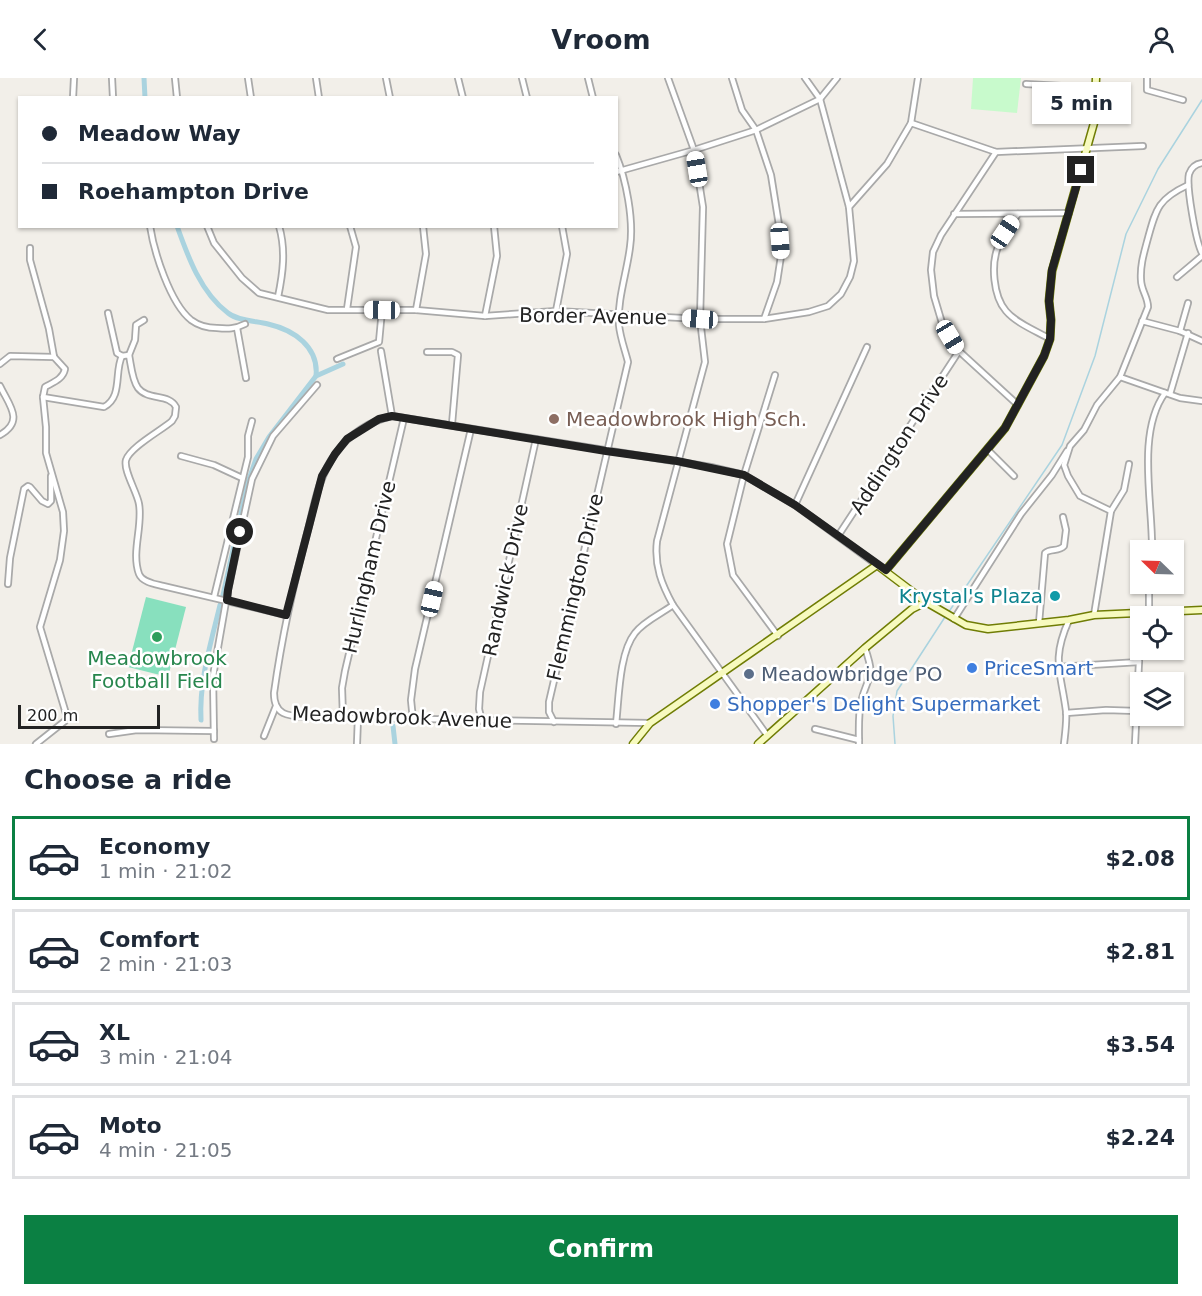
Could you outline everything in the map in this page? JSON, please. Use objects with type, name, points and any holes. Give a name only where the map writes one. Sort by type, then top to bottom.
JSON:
[{"type":"street","points":[[73,96],[75,78]]},
{"type":"street","points":[[112,78],[113,96]]},
{"type":"street","points":[[175,78],[177,96]]},
{"type":"street","points":[[248,78],[251,96]]},
{"type":"street","points":[[316,78],[319,96]]},
{"type":"street","points":[[386,78],[390,96]]},
{"type":"street","points":[[458,78],[462,96]]},
{"type":"street","points":[[522,78],[526,96]]},
{"type":"street","points":[[588,78],[592,96]]},
{"type":"street","points":[[668,78],[694,150],[703,207],[700,319],[705,362],[677,461],[656,550],[661,584],[673,605],[767,735]]},
{"type":"street","points":[[732,78],[742,110],[756,130],[771,175],[779,225],[781,256],[777,282],[764,319]]},
{"type":"street","points":[[804,78],[820,99]]},
{"type":"street","points":[[618,172],[756,130],[820,99],[837,78]]},
{"type":"street","points":[[849,207],[886,164],[911,123],[918,78]]},
{"type":"street","points":[[1048,78],[1048,86]]},
{"type":"street","points":[[886,570],[1005,428],[1044,356],[1050,339],[1049,301],[1052,270],[1094,123],[1096,78]]},
{"type":"street","points":[[1147,78],[1147,90],[1183,100]]},
{"type":"street","points":[[1026,84],[1096,88]]},
{"type":"street","name":"Border Avenue","points":[[208,228],[214,243],[250,286],[259,293],[328,310],[416,310],[485,316],[556,311],[700,319],[764,319],[809,312],[828,306],[841,294],[850,278],[854,261],[849,207],[820,99]]},
{"type":"street","points":[[911,123],[996,152],[1143,146]]},
{"type":"street","points":[[996,152],[941,235],[933,252],[931,270],[934,296],[942,323],[959,351],[1018,405]]},
{"type":"street","name":"Flemmington Drive","points":[[554,722],[549,712],[549,702],[628,362],[619,326],[619,313],[631,243],[627,193],[618,159]]},
{"type":"street","points":[[1176,277],[1202,255],[1194,229],[1188,185],[1191,170],[1196,164],[1202,163]]},
{"type":"street","points":[[953,619],[1021,514],[1084,430],[1096,405],[1120,377],[1148,301],[1141,284],[1142,259],[1154,213],[1174,192],[1188,185]]},
{"type":"street","points":[[954,214],[1069,213]]},
{"type":"street","points":[[1017,214],[998,247],[995,257],[995,279],[999,301],[1014,318],[1050,339]]},
{"type":"street","points":[[150,228],[153,248],[177,303],[184,313],[199,325],[208,328],[237,328],[245,324]]},
{"type":"street","points":[[278,297],[283,276],[284,243],[280,228]]},
{"type":"street","points":[[347,309],[356,247],[351,228]]},
{"type":"street","points":[[416,310],[426,254],[423,228]]},
{"type":"street","points":[[485,316],[497,256],[494,228]]},
{"type":"street","points":[[556,311],[567,254],[562,228]]},
{"type":"street","points":[[30,248],[30,260],[49,329],[54,357],[64,369],[61,378],[45,387],[43,396],[46,453],[63,512],[64,531],[60,560],[40,627],[67,717],[36,744]]},
{"type":"street","points":[[1180,331],[1188,303]]},
{"type":"street","points":[[337,359],[380,342],[382,310]]},
{"type":"street","points":[[108,313],[117,353],[122,356],[129,355]]},
{"type":"street","points":[[144,320],[136,325],[135,340],[129,355],[137,387],[143,393],[170,400],[174,403],[176,413],[172,421],[133,451],[126,461],[141,518],[137,558],[139,574],[144,580],[163,586],[286,615]]},
{"type":"street","points":[[1142,321],[1188,333],[1202,341]]},
{"type":"street","points":[[237,328],[246,378]]},
{"type":"street","points":[[1152,540],[1148,465],[1150,432],[1153,418],[1167,394],[1188,333]]},
{"type":"street","points":[[795,505],[867,347]]},
{"type":"street","points":[[381,351],[392,416],[677,461],[744,475],[795,505],[886,570],[926,602],[966,625],[988,629],[1130,613]]},
{"type":"street","name":"Addington Drive","points":[[838,536],[959,351]]},
{"type":"street","points":[[427,352],[452,352],[458,355],[452,424]]},
{"type":"street","points":[[0,364],[10,356],[54,357]]},
{"type":"street","points":[[43,396],[87,405],[104,407],[109,405],[118,383],[119,363],[122,356]]},
{"type":"street","points":[[775,375],[744,475],[727,544],[733,575],[778,636]]},
{"type":"street","points":[[1120,377],[1190,401],[1202,401]]},
{"type":"street","points":[[214,739],[213,676],[248,494],[257,466],[273,436],[317,385]]},
{"type":"street","points":[[0,386],[11,406],[14,421],[12,427],[0,435]]},
{"type":"street","name":"Meadowbrook Avenue","points":[[392,416],[379,419],[347,439],[322,476],[286,615],[274,693],[276,706],[288,716],[650,723]]},
{"type":"street","name":"Hurlingham Drive","points":[[343,717],[342,688],[345,671],[404,418]]},
{"type":"street","points":[[214,597],[248,457],[248,436],[252,421]]},
{"type":"street","points":[[413,720],[411,700],[415,669],[471,429]]},
{"type":"street","name":"Randwick Drive","points":[[482,721],[479,709],[480,692],[536,439]]},
{"type":"street","points":[[1070,446],[1064,465],[1068,477],[1080,496],[1111,511]]},
{"type":"street","points":[[988,450],[1014,476]]},
{"type":"street","points":[[181,456],[214,465],[242,478]]},
{"type":"street","points":[[1094,615],[1111,511],[1124,490],[1129,464]]},
{"type":"street","points":[[9,584],[10,558],[24,489],[30,487],[42,501],[48,504],[51,501],[51,471]]},
{"type":"street","points":[[1039,622],[1046,551],[1061,549],[1064,546],[1066,530],[1064,517]]},
{"type":"street","points":[[633,744],[650,723],[877,565]]},
{"type":"street","points":[[758,744],[865,648],[912,609],[926,602]]},
{"type":"street","points":[[616,724],[625,655],[631,639],[636,631],[673,605]]},
{"type":"street","points":[[1184,611],[1202,610]]},
{"type":"street","points":[[1064,744],[1066,713],[1058,667],[1061,638],[1069,620]]},
{"type":"street","points":[[815,729],[859,742],[861,701],[872,668],[865,648]]},
{"type":"street","points":[[1058,667],[1139,662],[1139,672]]},
{"type":"street","points":[[264,736],[276,706]]},
{"type":"street","points":[[1066,713],[1130,711]]},
{"type":"street","points":[[357,744],[358,717]]},
{"type":"street","points":[[1135,744],[1136,726]]},
{"type":"street","points":[[109,734],[137,730],[214,731]]},
{"type":"green space","points":[[973,78],[1021,78],[1017,113],[971,109]]},
{"type":"green space","name":"Meadowbrook Football Field","points":[[146,597],[186,607],[168,677],[128,667]]},
{"type":"waterway","points":[[144,78],[145,96]]},
{"type":"waterway","points":[[948,613],[1062,445],[1095,356],[1126,234],[1158,169],[1202,100]]},
{"type":"waterway","points":[[178,228],[196,274],[219,305],[237,318],[268,324],[295,335],[309,348],[316,366],[316,376]]},
{"type":"waterway","points":[[223,595],[248,482],[256,459],[269,437],[316,376],[343,364]]},
{"type":"waterway","points":[[201,720],[204,676],[220,605]]},
{"type":"waterway","points":[[895,744],[893,716],[897,691],[945,617]]},
{"type":"waterway","points":[[393,726],[395,744]]},
{"type":"place","name":"Meadowbrook High Sch.","points":[[554,419]]},
{"type":"place","name":"Krystal's Plaza","points":[[1055,596]]},
{"type":"place","name":"Meadowbrook Football Field","points":[[157,637]]},
{"type":"place","name":"PriceSmart","points":[[972,668]]},
{"type":"place","name":"Meadowbridge PO","points":[[749,674]]},
{"type":"place","name":"Shopper's Delight Supermarket","points":[[715,704]]},
{"type":"route","points":[[240,532],[227,600],[286,615],[322,476],[347,439],[379,419],[392,416],[677,461],[744,475],[795,505],[886,570],[1005,428],[1037,371],[1050,339],[1049,301],[1052,270],[1081,170]]}]
